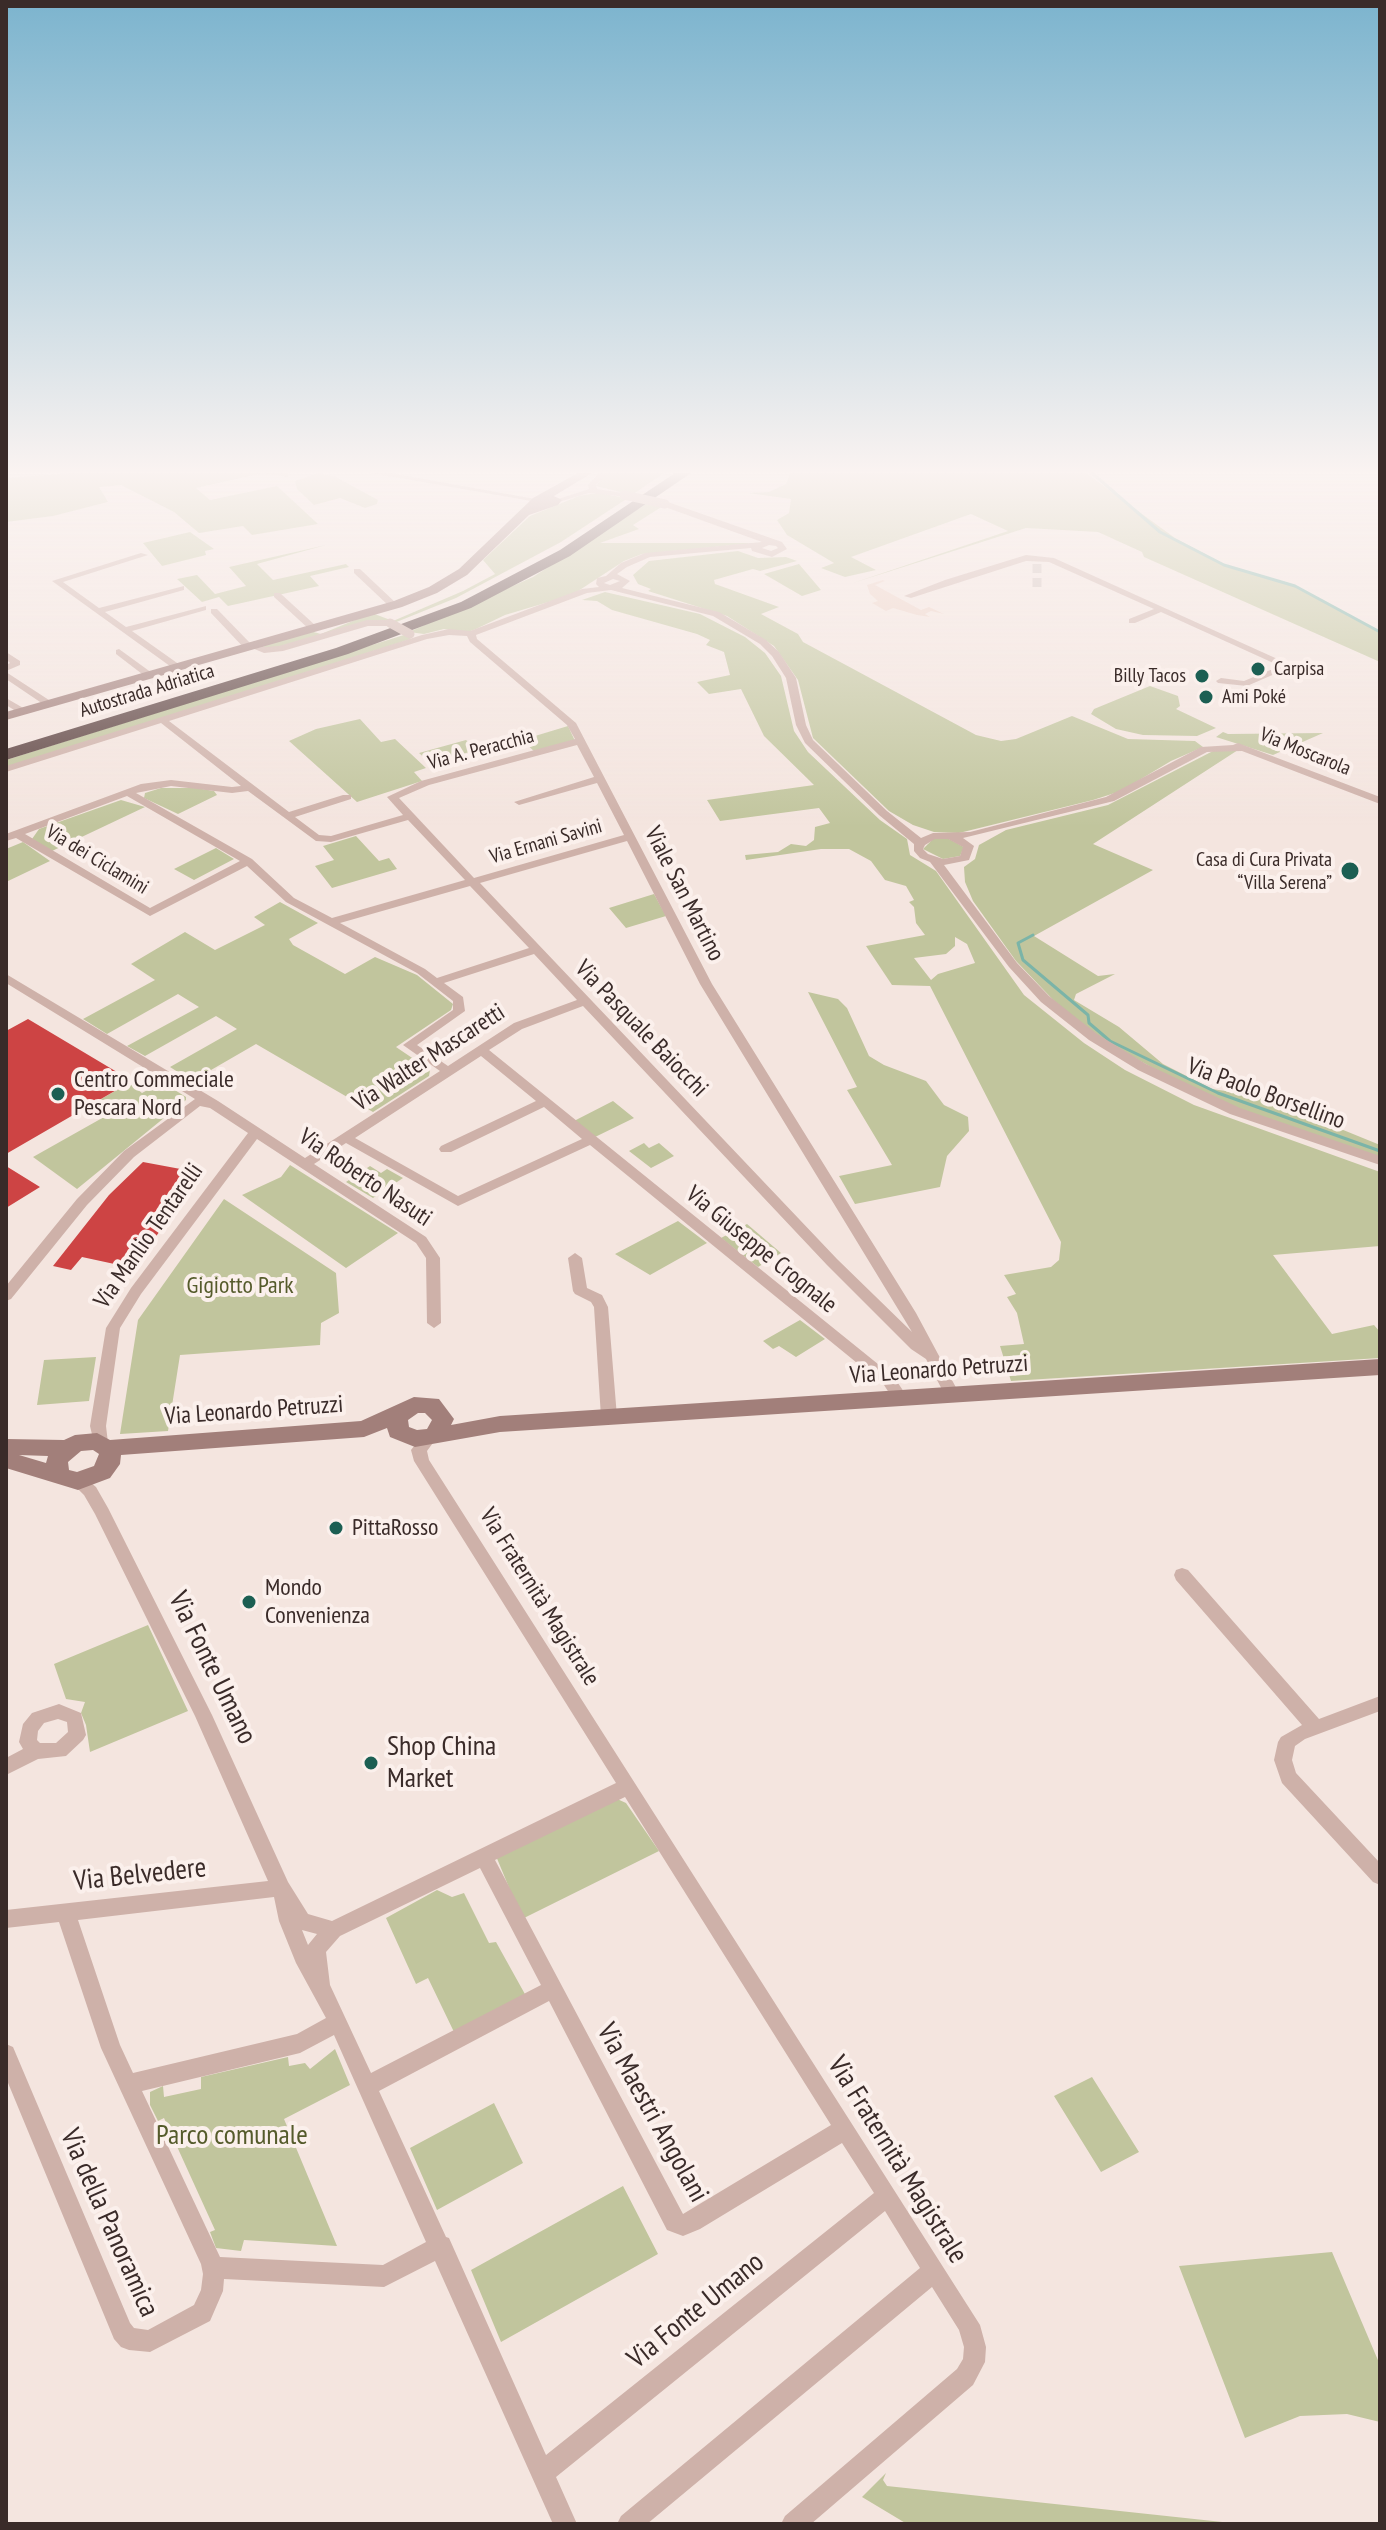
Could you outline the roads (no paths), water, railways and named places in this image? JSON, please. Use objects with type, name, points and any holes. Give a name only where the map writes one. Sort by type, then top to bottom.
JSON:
[{"type":"highway","name":"Autostrada Adriatica","points":[[6,749],[344,645],[441,609],[478,591]]},
{"type":"highway","name":"Autostrada Adriatica","points":[[6,755],[342,651],[466,605],[494,591]]},
{"type":"main road","points":[[6,716],[393,605],[430,591]]},
{"type":"main road","name":"Via Leonardo Petruzzi","points":[[436,1428],[1380,1367]]},
{"type":"main road","points":[[423,1404],[436,1428],[415,1439],[401,1424],[423,1404]]},
{"type":"main road","name":"Via Leonardo Petruzzi","points":[[6,1447],[94,1445],[153,1452],[401,1424]]},
{"type":"main road","points":[[6,1460],[68,1478],[97,1476],[94,1445],[57,1459],[68,1478]]},
{"type":"street","points":[[70,591],[177,667]]},
{"type":"street","points":[[97,611],[170,591]]},
{"type":"street","points":[[378,591],[393,605]]},
{"type":"street","points":[[6,769],[414,637],[449,632],[471,634],[588,591]]},
{"type":"street","points":[[633,591],[664,598]]},
{"type":"street","points":[[649,591],[733,622],[776,654],[791,678],[801,725],[809,741],[920,843],[945,836],[970,835],[1008,824]]},
{"type":"street","points":[[908,596],[922,591]]},
{"type":"street","points":[[1121,591],[1288,666],[1244,683],[1221,681]]},
{"type":"street","points":[[277,595],[313,628]]},
{"type":"street","points":[[124,630],[203,608]]},
{"type":"street","points":[[1132,621],[1162,609]]},
{"type":"street","points":[[214,611],[251,646],[264,650],[280,649],[367,623],[390,623],[414,637]]},
{"type":"street","points":[[1204,628],[1217,623]]},
{"type":"street","name":"Viale San Martino","points":[[471,634],[473,640],[567,718],[706,984],[887,1276],[952,1395]]},
{"type":"street","points":[[119,652],[149,675]]},
{"type":"street","points":[[6,655],[17,663],[6,668]]},
{"type":"street","points":[[6,675],[49,704]]},
{"type":"street","points":[[6,701],[22,711]]},
{"type":"street","points":[[161,719],[312,836],[325,840],[410,816]]},
{"type":"street","name":"Via A. Peracchia","points":[[392,796],[425,783],[580,741]]},
{"type":"street","name":"Via Moscarola","points":[[1008,824],[1110,799],[1212,746],[1246,748],[1380,801]]},
{"type":"street","points":[[519,802],[600,779]]},
{"type":"street","points":[[12,836],[127,792],[161,783],[232,790],[252,787]]},
{"type":"street","points":[[127,792],[248,861],[290,900],[435,982],[459,1000],[461,1007],[409,1045],[449,1072]]},
{"type":"street","name":"Via Pasquale Baiocchi","points":[[392,796],[832,1262],[933,1357]]},
{"type":"street","points":[[288,816],[347,797]]},
{"type":"street","points":[[879,807],[919,830],[969,846]]},
{"type":"street","points":[[969,846],[1008,824]]},
{"type":"street","name":"Via dei Ciclamini","points":[[12,836],[150,913],[248,861]]},
{"type":"street","name":"Via Ernani Savini","points":[[330,922],[630,837]]},
{"type":"street","name":"Via Paolo Borsellino","points":[[920,843],[920,853],[935,861],[1024,977],[1045,999],[1093,1037],[1142,1067],[1235,1111],[1380,1161]]},
{"type":"street","points":[[935,861],[960,860],[969,854],[969,846]]},
{"type":"street","name":"Via Paolo Borsellino","points":[[960,860],[960,881],[967,902]]},
{"type":"street","points":[[435,982],[535,950]]},
{"type":"street","name":"Via Roberto Nasuti","points":[[6,978],[189,1088],[428,1246],[433,1258],[434,1323]]},
{"type":"street","name":"Via Walter Mascaretti","points":[[305,1164],[530,1020],[584,1001]]},
{"type":"street","name":"Via Giuseppe Crognale","points":[[481,1050],[542,1103],[886,1377],[895,1386],[900,1398]]},
{"type":"street","points":[[183,1111],[192,1102],[189,1088]]},
{"type":"street","points":[[6,1296],[82,1202],[129,1154],[197,1102],[213,1104]]},
{"type":"street","points":[[446,1149],[542,1103]]},
{"type":"street","name":"Via Manlio Tentarelli","points":[[94,1445],[113,1328],[136,1291],[256,1132]]},
{"type":"street","points":[[346,1138],[458,1202],[590,1140]]},
{"type":"street","points":[[575,1258],[580,1291],[597,1299],[601,1307],[609,1417]]},
{"type":"street","points":[[862,1291],[887,1276]]},
{"type":"street","points":[[899,1328],[916,1325]]},
{"type":"street","name":"Via Fraternità Magistrale","points":[[436,1428],[419,1450],[422,1461],[969,2325],[975,2347],[974,2362],[965,2377],[793,2524]]},
{"type":"street","name":"Via Fonte Umano","points":[[68,1478],[90,1491],[102,1512],[201,1712],[281,1888],[302,1921],[333,1930],[316,1949],[325,1994]]},
{"type":"street","points":[[1182,1575],[1316,1728]]},
{"type":"street","points":[[1380,1703],[1287,1742],[1283,1760],[1288,1777],[1380,1876]]},
{"type":"street","points":[[6,1767],[36,1751]]},
{"type":"street","points":[[333,1930],[629,1786]]},
{"type":"street","name":"Via Maestri Angolani","points":[[484,1857],[675,2222],[683,2225],[692,2221],[843,2130]]},
{"type":"street","name":"Via Fonte Umano","points":[[281,1888],[289,1921],[306,1963],[325,1994],[368,2086],[565,2524]]},
{"type":"street","name":"Via Belvedere","points":[[6,1919],[281,1888]]},
{"type":"street","points":[[69,1911],[68,1923],[111,2048],[212,2267],[384,2276],[441,2246]]},
{"type":"street","points":[[368,2086],[553,1989]]},
{"type":"street","points":[[129,2087],[139,2081],[300,2043],[338,2022]]},
{"type":"street","name":"Via della Panoramica","points":[[6,2054],[122,2331],[129,2339],[150,2341],[202,2313],[212,2291],[212,2267]]},
{"type":"street","name":"Via Fonte Umano","points":[[543,2472],[886,2197]]},
{"type":"street","points":[[629,2524],[934,2271]]},
{"type":"waterway","points":[[1304,591],[1380,632]]},
{"type":"waterway","points":[[1033,935],[1018,943],[1023,960],[1088,1015],[1089,1023],[1110,1041],[1218,1093],[1380,1151]]},
{"type":"place","name":"Carpisa","points":[[1258,669]]},
{"type":"place","name":"Billy Tacos","points":[[1202,676]]},
{"type":"place","name":"Ami Poké","points":[[1206,697]]},
{"type":"place","name":"Casa di Cura Privata “Villa Serena”","points":[[1350,871]]},
{"type":"place","name":"Centro Commeciale Pescara Nord","points":[[58,1094]]},
{"type":"place","name":"PittaRosso","points":[[336,1528]]},
{"type":"place","name":"Mondo Convenienza","points":[[249,1602]]},
{"type":"place","name":"Shop China Market","points":[[371,1763]]},
{"type":"park label","name":"Gigiotto Park","points":[[240,1286]]},
{"type":"park label","name":"Parco comunale","points":[[232,2136]]}]
